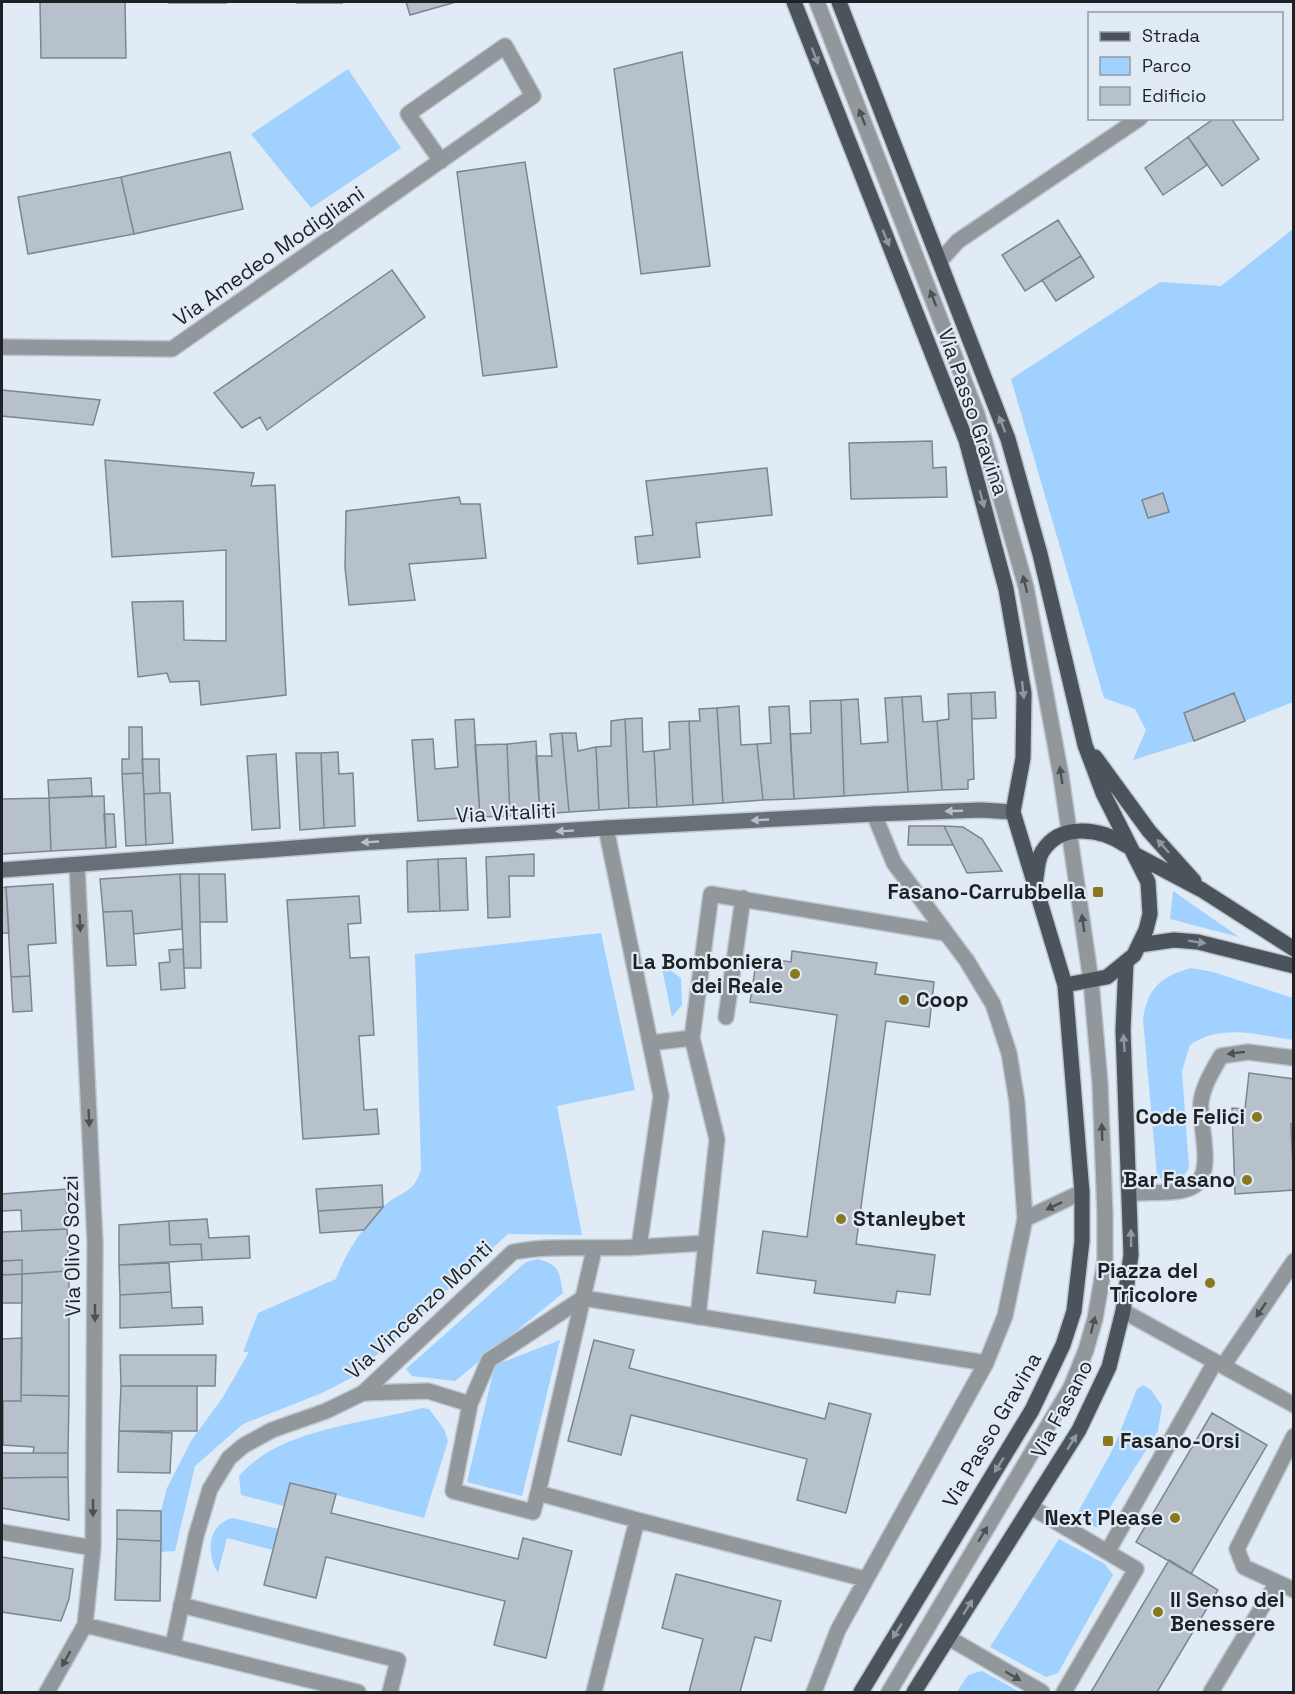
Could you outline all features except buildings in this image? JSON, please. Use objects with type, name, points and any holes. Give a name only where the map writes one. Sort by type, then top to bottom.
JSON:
[{"type":"main road","name":"Via Passo Gravina","points":[[794,2],[966,440],[1006,589],[1024,693],[1023,758],[1013,812],[1065,985],[1082,1192],[1082,1241],[1074,1311],[1049,1379],[861,1692]]},
{"type":"main road","name":"Via Passo Gravina","points":[[840,2],[1008,439],[1041,554],[1085,745],[1103,794],[1148,882],[1150,914],[1139,945],[1126,963]]},
{"type":"main road","points":[[1085,745],[1149,831],[1202,890]]},
{"type":"main road","points":[[1035,887],[1041,852],[1052,841],[1068,833],[1086,830],[1102,832],[1202,890],[1293,950]]},
{"type":"main road","points":[[1139,945],[1174,940],[1198,942],[1293,966]]},
{"type":"main road","points":[[1065,985],[1107,976],[1126,963]]},
{"type":"main road","name":"Via Fasano","points":[[914,1692],[1079,1430],[1110,1367],[1123,1311],[1131,1255],[1123,1030],[1126,963]]},
{"type":"street","points":[[817,2],[977,414],[1026,587],[1061,776],[1091,981],[1100,1095],[1105,1261],[1086,1350],[1064,1402],[889,1692]]},
{"type":"street","name":"Via Amedeo Modigliani","points":[[2,347],[172,349],[441,161],[534,96],[505,46],[408,114],[441,161]]},
{"type":"street","points":[[940,261],[958,241],[1137,120]]},
{"type":"street","name":"Via Vitaliti","points":[[2,870],[359,843],[606,828],[874,814],[981,810],[1013,812]]},
{"type":"street","points":[[814,1692],[838,1630],[986,1363],[1005,1316],[1025,1220],[1017,1102],[1009,1053],[993,1004],[967,961],[894,863],[874,814]]},
{"type":"street","points":[[606,828],[661,1096],[639,1247]]},
{"type":"street","name":"Via Olivo Sozzi","points":[[77,865],[95,1243],[93,1548],[85,1625]]},
{"type":"street","points":[[698,1317],[717,1139],[692,1038],[711,894],[945,933]]},
{"type":"street","points":[[726,1017],[743,898]]},
{"type":"street","points":[[650,1043],[692,1038]]},
{"type":"street","points":[[1130,1194],[1191,1188],[1200,1181],[1205,1169],[1200,1103],[1206,1085],[1221,1056],[1248,1052],[1293,1058]]},
{"type":"street","points":[[1025,1220],[1082,1192]]},
{"type":"street","name":"Via Vincenzo Monti","points":[[173,1645],[195,1536],[210,1489],[229,1458],[243,1446],[272,1430],[326,1411],[363,1393],[513,1252],[533,1248],[594,1250],[706,1244]]},
{"type":"street","points":[[594,1250],[583,1298],[538,1493],[534,1512],[453,1491],[470,1404],[489,1360],[583,1298],[986,1363]]},
{"type":"street","points":[[1108,1551],[1219,1364],[1293,1261]]},
{"type":"street","points":[[1123,1311],[1293,1405]]},
{"type":"street","points":[[363,1393],[428,1391],[470,1404]]},
{"type":"street","points":[[1293,1436],[1238,1549],[1244,1567],[1293,1590]]},
{"type":"street","points":[[538,1493],[865,1579]]},
{"type":"street","points":[[1031,1507],[1136,1569],[1064,1692]]},
{"type":"street","points":[[594,1692],[637,1520]]},
{"type":"street","points":[[2,1532],[93,1548]]},
{"type":"street","points":[[1210,1692],[1276,1584]]},
{"type":"street","points":[[181,1605],[398,1660],[390,1692]]},
{"type":"street","points":[[47,1692],[85,1625],[358,1692]]},
{"type":"street","points":[[949,1638],[1042,1692]]},
{"type":"green space","points":[[348,69],[401,148],[311,208],[251,134]]},
{"type":"green space","points":[[1293,229],[1293,702],[1194,741],[1133,760],[1146,730],[1135,709],[1104,698],[1011,379],[1160,282],[1221,286]]},
{"type":"green space","points":[[1173,891],[1239,937],[1170,919]]},
{"type":"green space","points":[[601,933],[635,1090],[557,1106],[582,1235],[508,1234],[353,1377],[322,1393],[243,1424],[195,1466],[175,1551],[161,1552],[161,1511],[167,1488],[191,1441],[223,1397],[249,1352],[243,1352],[258,1313],[336,1279],[355,1241],[368,1224],[382,1208],[410,1188],[418,1177],[421,1169],[415,954]]},
{"type":"green space","points":[[661,964],[681,978],[682,1005],[672,1017]]},
{"type":"green space","points":[[1191,968],[1213,972],[1293,998],[1293,1040],[1227,1032],[1202,1038],[1190,1045],[1182,1071],[1189,1168],[1184,1176],[1162,1179],[1157,1176],[1143,1019],[1148,999],[1157,985],[1171,975]]},
{"type":"green space","points":[[538,1259],[551,1264],[558,1271],[563,1293],[455,1381],[412,1376],[406,1369],[526,1262]]},
{"type":"green space","points":[[560,1340],[522,1496],[467,1482],[495,1365]]},
{"type":"green space","points":[[1143,1385],[1151,1390],[1162,1406],[1158,1431],[1097,1528],[1079,1518],[1078,1512],[1114,1447],[1137,1389]]},
{"type":"green space","points":[[422,1408],[429,1409],[444,1429],[448,1441],[424,1518],[290,1483],[284,1506],[241,1495],[239,1476],[256,1460],[277,1447],[324,1430]]},
{"type":"green space","points":[[233,1518],[279,1529],[273,1550],[227,1538],[218,1573],[212,1557],[211,1541],[218,1526]]},
{"type":"green space","points":[[1059,1539],[1105,1564],[1113,1575],[1058,1673],[1046,1677],[990,1647]]},
{"type":"green space","points":[[982,1671],[1020,1692],[957,1692],[968,1675]]},
{"type":"place","name":"Fasano-Carrubbella","points":[[1098,892]]},
{"type":"place","name":"La Bomboniera dei Reale","points":[[795,974]]},
{"type":"place","name":"Coop","points":[[904,1000]]},
{"type":"place","name":"Code Felici","points":[[1257,1117]]},
{"type":"place","name":"Bar Fasano","points":[[1247,1180]]},
{"type":"place","name":"Stanleybet","points":[[841,1219]]},
{"type":"place","name":"Piazza del Tricolore","points":[[1210,1283]]},
{"type":"place","name":"Fasano-Orsi","points":[[1108,1441]]},
{"type":"place","name":"Next Please","points":[[1175,1518]]},
{"type":"place","name":"Il Senso del Benessere","points":[[1158,1612]]}]
